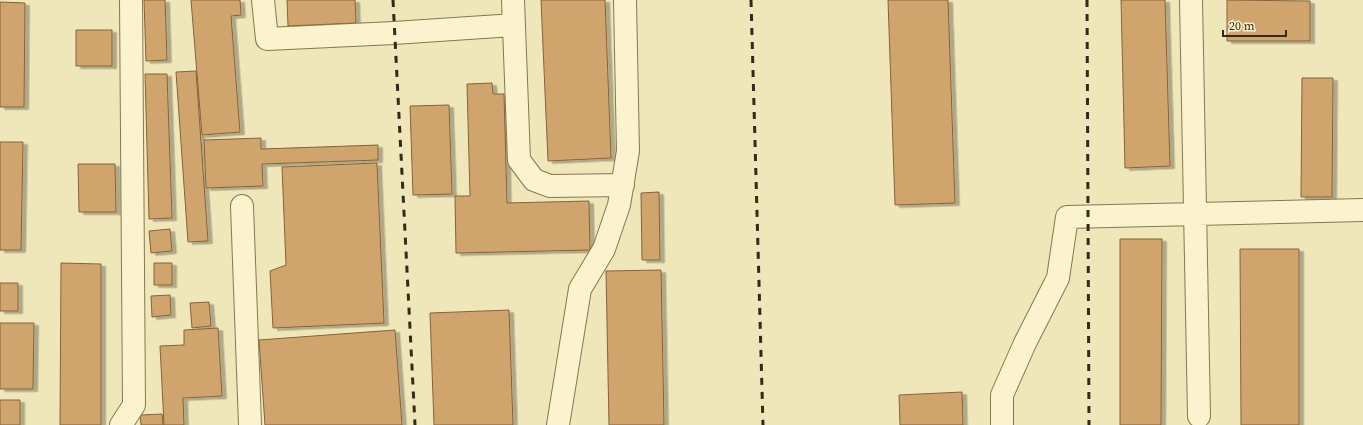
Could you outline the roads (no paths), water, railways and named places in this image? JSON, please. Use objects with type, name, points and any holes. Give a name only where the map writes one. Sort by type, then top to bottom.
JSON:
[{"type":"lane","points":[[121,425],[134,405],[131,0]]},
{"type":"lane","points":[[263,0],[267,39],[514,25]]},
{"type":"lane","points":[[513,0],[519,160],[534,180],[550,186],[623,185]]},
{"type":"lane","points":[[558,425],[580,289],[604,249],[619,205],[623,185],[628,150],[625,0]]},
{"type":"lane","points":[[1191,0],[1199,416]]},
{"type":"lane","points":[[242,206],[250,425]]},
{"type":"lane","points":[[1002,425],[1002,395],[1025,343],[1058,278],[1067,217],[1363,210]]},
{"type":"railway","points":[[393,0],[415,425]]},
{"type":"railway","points":[[751,0],[763,425]]},
{"type":"railway","points":[[1087,0],[1089,425]]}]
